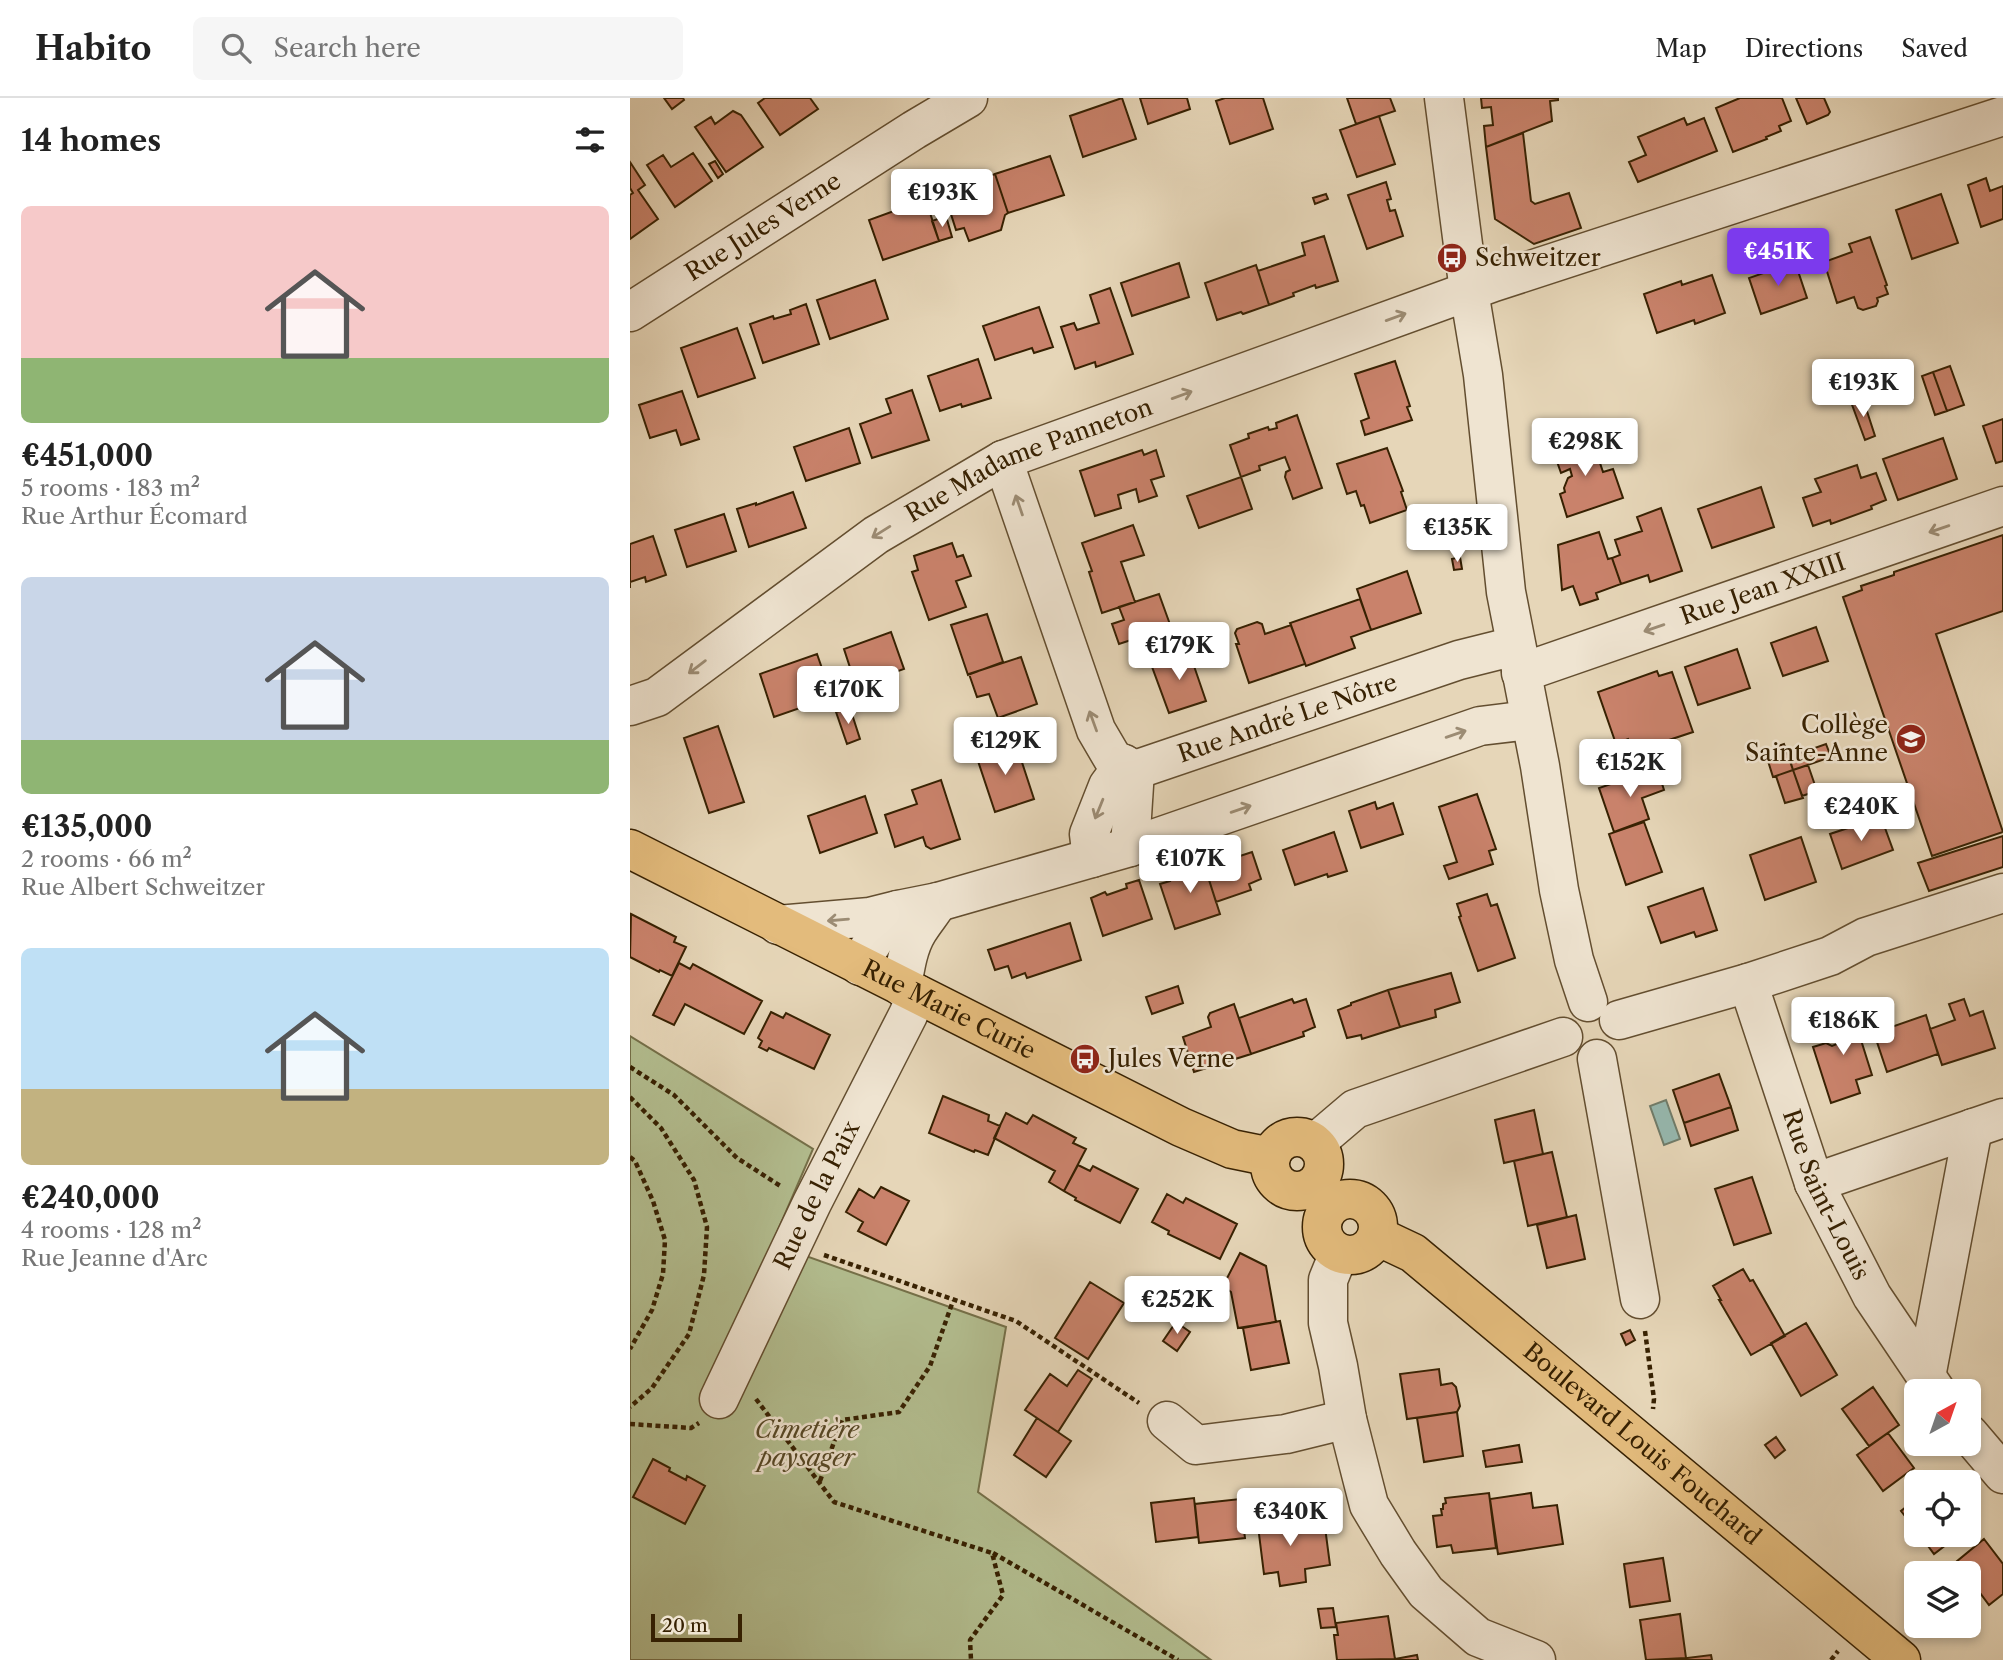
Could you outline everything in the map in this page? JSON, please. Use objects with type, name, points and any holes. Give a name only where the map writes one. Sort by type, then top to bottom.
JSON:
[{"type":"main road","name":"Rue Marie Curie","points":[[630,849],[1181,1127],[1232,1149],[1271,1157]]},
{"type":"main road","points":[[1320,1153],[1323,1172],[1311,1187],[1302,1190],[1284,1188],[1272,1175],[1271,1157],[1274,1149],[1280,1142],[1298,1136],[1320,1153],[1354,1198]]},
{"type":"main road","points":[[1293,1190],[1305,1211],[1331,1238],[1348,1255],[1366,1250],[1377,1236],[1378,1219],[1374,1211],[1362,1200],[1354,1198],[1345,1199],[1329,1207],[1324,1214],[1331,1238]]},
{"type":"main road","name":"Boulevard Louis Fouchard","points":[[1377,1236],[1413,1253],[1901,1660]]},
{"type":"street","name":"Rue Jules Verne","points":[[630,312],[968,98]]},
{"type":"street","points":[[1444,98],[1469,291],[1483,375],[1506,592],[1540,766],[1559,890],[1574,960],[1603,1011],[1620,1037],[1617,1045],[1605,1057],[1588,1060],[1572,1053],[1563,1037],[1562,1029],[1574,1007],[1603,1011],[1748,983],[1830,956],[1866,937],[2003,893]]},
{"type":"street","name":"Rue Madame Panneton","points":[[630,706],[657,697],[876,535],[1003,460],[1469,291],[2003,116]]},
{"type":"street","points":[[1003,460],[1096,730],[1114,759],[1130,767]]},
{"type":"street","name":"Rue Jean XXIII","points":[[1518,659],[2003,506]]},
{"type":"street","name":"Rue André Le Nôtre","points":[[1130,767],[1459,660],[1518,659]]},
{"type":"street","points":[[778,925],[870,917],[938,902],[1130,847],[1479,726],[1530,720]]},
{"type":"street","points":[[1130,767],[1130,847]]},
{"type":"street","points":[[1092,858],[1089,834],[1108,786],[1130,767]]},
{"type":"street","points":[[910,991],[907,960],[912,943],[938,902]]},
{"type":"street","points":[[860,966],[882,928],[898,910]]},
{"type":"street","name":"Rue Saint-Louis","points":[[1748,983],[1814,1183],[1872,1296],[1928,1379]]},
{"type":"street","name":"Rue de la Paix","points":[[726,1384],[812,1203],[908,1015],[910,991]]},
{"type":"street","points":[[1320,1153],[1356,1109],[1563,1037]]},
{"type":"street","points":[[1597,1059],[1640,1298]]},
{"type":"street","points":[[1814,1183],[1988,1123]]},
{"type":"street","points":[[1932,1379],[1988,1123]]},
{"type":"street","points":[[1331,1238],[1328,1323],[1347,1419],[1369,1505],[1426,1592],[1478,1637],[1536,1660]]},
{"type":"street","points":[[1167,1421],[1196,1445],[1286,1434],[1347,1419]]},
{"type":"street","points":[[1981,1448],[2003,1474]]},
{"type":"path","points":[[630,1067],[674,1095],[737,1158],[775,1184],[812,1203]]},
{"type":"path","points":[[630,1097],[661,1128],[694,1180],[707,1227],[704,1275],[690,1334],[652,1388],[630,1408]]},
{"type":"path","points":[[630,1157],[635,1161],[653,1201],[665,1240],[663,1274],[652,1310],[630,1349]]},
{"type":"path","points":[[793,1244],[1016,1321],[1167,1421]]},
{"type":"path","points":[[1640,1298],[1654,1399],[1649,1449]]},
{"type":"path","points":[[820,1482],[842,1420],[899,1412],[930,1366],[953,1300]]},
{"type":"path","points":[[630,1424],[691,1429],[710,1416],[726,1384],[820,1482],[834,1502],[992,1553],[1178,1660]]},
{"type":"path","points":[[971,1660],[970,1640],[1003,1595],[992,1553]]},
{"type":"green space","name":"Cimetière paysager","points":[[630,1036],[813,1149],[772,1244],[1006,1327],[978,1492],[1211,1660],[630,1660]]},
{"type":"water","points":[[1666,1100],[1680,1139],[1664,1145],[1650,1106]]},
{"type":"building","points":[[664,98],[683,98],[684,100],[672,109]]},
{"type":"building","points":[[765,98],[810,98],[818,109],[780,135],[758,103]]},
{"type":"building","points":[[1122,98],[1136,139],[1083,157],[1070,116]]},
{"type":"building","points":[[1140,98],[1187,98],[1190,109],[1148,124]]},
{"type":"building","points":[[1225,98],[1263,98],[1273,129],[1230,144],[1216,101]]},
{"type":"building","points":[[1347,98],[1390,98],[1395,111],[1356,124]]},
{"type":"building","points":[[1481,98],[1558,100],[1550,101],[1552,121],[1486,147],[1484,126],[1493,125],[1491,107],[1482,108]]},
{"type":"building","points":[[1740,98],[1782,98],[1791,121],[1779,126],[1781,131],[1766,137],[1767,139],[1733,152],[1716,108]]},
{"type":"building","points":[[1796,98],[1824,98],[1830,112],[1807,124]]},
{"type":"building","points":[[733,111],[741,115],[763,147],[726,172],[695,127],[711,117],[715,124]]},
{"type":"building","points":[[1379,116],[1395,164],[1357,177],[1340,130]]},
{"type":"building","points":[[1684,118],[1687,125],[1704,118],[1717,151],[1638,182],[1629,162],[1646,155],[1638,137]]},
{"type":"building","points":[[1523,133],[1531,201],[1535,204],[1569,193],[1581,228],[1534,244],[1495,219],[1486,147]]},
{"type":"building","points":[[693,153],[712,181],[675,207],[647,165],[663,155],[671,167]]},
{"type":"building","points":[[1050,156],[1064,195],[1008,213],[995,174]]},
{"type":"building","points":[[715,161],[723,174],[718,178],[709,164]]},
{"type":"building","points":[[630,162],[645,185],[638,190],[658,219],[630,239],[630,195],[633,193],[630,188]]},
{"type":"building","points":[[995,174],[1008,213],[1001,230],[969,241],[964,228],[956,230],[944,192]]},
{"type":"building","points":[[1986,178],[1990,191],[2003,186],[2003,219],[1981,227],[1968,185]]},
{"type":"building","points":[[1386,182],[1391,199],[1387,200],[1390,211],[1395,210],[1403,236],[1367,249],[1348,195]]},
{"type":"building","points":[[1326,194],[1328,199],[1315,204],[1313,198]]},
{"type":"building","points":[[1941,194],[1958,243],[1912,259],[1896,210]]},
{"type":"building","points":[[925,197],[939,241],[883,260],[869,220]]},
{"type":"building","points":[[946,216],[952,237],[939,241],[932,221]]},
{"type":"building","points":[[1324,236],[1338,281],[1316,288],[1315,285],[1269,305],[1258,271],[1305,255],[1302,243]]},
{"type":"building","points":[[1870,237],[1888,294],[1877,298],[1876,306],[1863,310],[1858,308],[1854,297],[1837,303],[1824,262],[1852,252],[1849,244]]},
{"type":"building","points":[[1795,262],[1807,298],[1761,314],[1749,278]]},
{"type":"building","points":[[1179,263],[1189,297],[1132,316],[1121,283]]},
{"type":"building","points":[[1256,265],[1269,305],[1217,320],[1205,283]]},
{"type":"building","points":[[1712,275],[1725,313],[1657,333],[1644,294],[1681,281],[1682,285]]},
{"type":"building","points":[[875,280],[888,319],[830,339],[817,300]]},
{"type":"building","points":[[1110,288],[1133,354],[1096,367],[1095,362],[1075,369],[1061,327],[1074,323],[1077,330],[1099,323],[1090,295]]},
{"type":"building","points":[[806,304],[819,344],[763,363],[750,324],[773,316],[774,319],[791,314],[790,310]]},
{"type":"building","points":[[1039,307],[1053,347],[1034,353],[1032,348],[995,360],[983,326]]},
{"type":"building","points":[[737,328],[755,378],[698,397],[681,348]]},
{"type":"building","points":[[978,359],[991,398],[940,411],[928,376]]},
{"type":"building","points":[[1395,361],[1412,420],[1365,435],[1361,421],[1369,418],[1355,374]]},
{"type":"building","points":[[1950,366],[1964,405],[1947,411],[1933,372]]},
{"type":"building","points":[[1933,372],[1947,411],[1935,415],[1922,376]]},
{"type":"building","points":[[912,390],[929,440],[872,458],[860,424],[891,413],[886,399]]},
{"type":"building","points":[[682,391],[699,439],[681,445],[676,430],[650,438],[639,405]]},
{"type":"building","points":[[1863,399],[1875,436],[1865,440],[1851,402]]},
{"type":"building","points":[[1297,415],[1322,488],[1293,499],[1285,477],[1290,470],[1285,457],[1259,466],[1260,470],[1241,477],[1230,445],[1249,438],[1248,434],[1268,427],[1269,430],[1277,428],[1276,423]]},
{"type":"building","points":[[2003,419],[2003,461],[1996,463],[1983,426]]},
{"type":"building","points":[[849,428],[860,463],[806,481],[794,447]]},
{"type":"building","points":[[1591,436],[1603,472],[1613,469],[1623,498],[1567,517],[1560,494],[1565,492],[1568,478],[1572,476],[1570,469],[1561,473],[1553,450]]},
{"type":"building","points":[[1943,438],[1957,479],[1898,500],[1883,459]]},
{"type":"building","points":[[1387,448],[1407,510],[1370,523],[1356,491],[1347,494],[1337,464]]},
{"type":"building","points":[[1142,450],[1144,455],[1156,450],[1164,476],[1151,480],[1157,496],[1139,502],[1136,489],[1118,495],[1121,508],[1095,516],[1080,471]]},
{"type":"building","points":[[1857,465],[1861,478],[1876,473],[1886,500],[1871,506],[1872,509],[1831,524],[1830,520],[1813,526],[1803,498],[1821,492],[1815,479]]},
{"type":"building","points":[[1241,477],[1252,509],[1199,528],[1187,496]]},
{"type":"building","points":[[1761,487],[1774,527],[1712,548],[1698,509]]},
{"type":"building","points":[[793,492],[806,528],[749,547],[737,509]]},
{"type":"building","points":[[1661,508],[1682,571],[1650,582],[1648,575],[1621,584],[1612,558],[1620,555],[1615,540],[1642,531],[1637,517]]},
{"type":"building","points":[[724,514],[736,551],[687,567],[675,530]]},
{"type":"building","points":[[1133,525],[1144,555],[1121,562],[1135,602],[1102,613],[1082,543]]},
{"type":"building","points":[[1599,532],[1608,559],[1612,558],[1621,584],[1596,593],[1598,599],[1580,605],[1573,586],[1562,590],[1558,545]]},
{"type":"building","points":[[2003,535],[2003,611],[1936,634],[2003,832],[1932,856],[1843,597],[1862,590],[1861,586],[1894,575],[1894,572]]},
{"type":"building","points":[[653,536],[666,575],[646,582],[645,577],[630,582],[630,544]]},
{"type":"building","points":[[952,543],[957,557],[963,555],[971,576],[956,581],[966,607],[929,620],[912,572],[918,570],[914,556]]},
{"type":"building","points":[[1460,557],[1462,569],[1454,570],[1452,559]]},
{"type":"building","points":[[1407,571],[1421,613],[1371,630],[1357,589]]},
{"type":"building","points":[[1159,594],[1176,641],[1136,654],[1131,640],[1119,644],[1112,624],[1124,620],[1119,607]]},
{"type":"building","points":[[1360,599],[1371,630],[1351,637],[1355,648],[1306,666],[1290,623]]},
{"type":"building","points":[[987,614],[1003,662],[968,675],[951,625]]},
{"type":"building","points":[[1257,622],[1262,624],[1265,634],[1291,625],[1305,664],[1249,683],[1235,633],[1237,629]]},
{"type":"building","points":[[1816,627],[1828,661],[1783,676],[1771,643]]},
{"type":"building","points":[[891,632],[904,669],[856,686],[844,649]]},
{"type":"building","points":[[1737,649],[1750,688],[1698,705],[1685,667]]},
{"type":"building","points":[[1192,650],[1197,665],[1194,666],[1206,701],[1169,713],[1151,664]]},
{"type":"building","points":[[817,654],[832,697],[774,717],[760,674]]},
{"type":"building","points":[[1021,657],[1037,704],[998,718],[989,694],[977,697],[969,674]]},
{"type":"building","points":[[1657,671],[1659,676],[1672,672],[1693,732],[1633,752],[1628,739],[1616,744],[1598,692]]},
{"type":"building","points":[[850,708],[860,739],[847,744],[836,712]]},
{"type":"building","points":[[718,726],[744,802],[709,813],[684,738]]},
{"type":"building","points":[[1015,741],[1034,799],[995,812],[976,755]]},
{"type":"building","points":[[1784,744],[1793,770],[1773,777],[1768,761],[1776,758],[1773,748]]},
{"type":"building","points":[[1826,744],[1831,757],[1793,770],[1789,757]]},
{"type":"building","points":[[1808,765],[1817,791],[1802,796],[1793,770]]},
{"type":"building","points":[[1657,768],[1664,790],[1642,798],[1649,819],[1614,832],[1599,788]]},
{"type":"building","points":[[1793,770],[1803,798],[1785,803],[1776,776]]},
{"type":"building","points":[[941,780],[960,839],[931,849],[926,846],[923,837],[895,847],[885,815],[917,804],[912,790]]},
{"type":"building","points":[[1477,794],[1496,849],[1489,851],[1493,864],[1449,879],[1444,866],[1457,862],[1439,807]]},
{"type":"building","points":[[865,796],[877,833],[820,853],[808,816]]},
{"type":"building","points":[[1375,802],[1377,809],[1393,803],[1403,834],[1361,848],[1349,811]]},
{"type":"building","points":[[1881,817],[1893,850],[1842,869],[1830,834]]},
{"type":"building","points":[[1644,822],[1662,872],[1626,885],[1609,834]]},
{"type":"building","points":[[1334,832],[1347,871],[1328,877],[1327,874],[1295,885],[1283,850]]},
{"type":"building","points":[[2003,836],[2003,867],[1929,891],[1918,863]]},
{"type":"building","points":[[1801,837],[1816,882],[1765,900],[1750,855]]},
{"type":"building","points":[[1238,851],[1240,856],[1252,852],[1261,879],[1249,884],[1251,890],[1216,902],[1202,858],[1214,854],[1216,858]]},
{"type":"building","points":[[1202,858],[1220,914],[1175,929],[1160,884],[1170,881],[1168,875],[1189,868],[1188,863]]},
{"type":"building","points":[[1139,880],[1152,919],[1103,936],[1091,898],[1127,888],[1126,884]]},
{"type":"building","points":[[1703,888],[1717,930],[1696,937],[1694,932],[1661,943],[1648,907]]},
{"type":"building","points":[[1487,894],[1491,906],[1497,904],[1515,958],[1478,971],[1457,904]]},
{"type":"building","points":[[631,914],[676,937],[674,942],[686,947],[672,976],[630,957]]},
{"type":"building","points":[[1070,923],[1081,960],[1027,978],[1025,973],[1012,978],[1008,966],[995,970],[988,950]]},
{"type":"building","points":[[679,963],[690,969],[693,964],[762,1001],[744,1034],[685,1004],[674,1025],[653,1015]]},
{"type":"building","points":[[1451,973],[1460,1002],[1435,1010],[1436,1017],[1400,1027],[1388,990]]},
{"type":"building","points":[[1178,986],[1183,1003],[1152,1014],[1146,997]]},
{"type":"building","points":[[1388,990],[1400,1027],[1362,1039],[1361,1035],[1347,1038],[1338,1010]]},
{"type":"building","points":[[1292,999],[1294,1003],[1306,999],[1315,1027],[1303,1032],[1304,1036],[1251,1054],[1239,1018]]},
{"type":"building","points":[[1964,999],[1970,1016],[1983,1011],[1995,1048],[1942,1065],[1930,1029],[1955,1020],[1949,1004]]},
{"type":"building","points":[[1234,1004],[1251,1054],[1194,1072],[1183,1037],[1211,1027],[1208,1017],[1210,1013]]},
{"type":"building","points":[[1850,1005],[1872,1075],[1856,1080],[1860,1093],[1831,1103],[1813,1047],[1826,1043],[1832,1046],[1837,1044],[1827,1013]]},
{"type":"building","points":[[771,1012],[783,1018],[786,1013],[830,1035],[814,1069],[769,1048],[767,1051],[759,1047],[762,1041],[758,1038]]},
{"type":"building","points":[[1926,1015],[1938,1054],[1887,1072],[1874,1033]]},
{"type":"building","points":[[1719,1074],[1731,1107],[1684,1123],[1673,1090]]},
{"type":"building","points":[[943,1096],[989,1115],[988,1121],[1000,1126],[988,1155],[929,1133]]},
{"type":"building","points":[[1731,1107],[1738,1130],[1691,1146],[1684,1123]]},
{"type":"building","points":[[1534,1110],[1543,1154],[1504,1163],[1495,1120]]},
{"type":"building","points":[[1006,1113],[1027,1124],[1033,1115],[1076,1138],[1073,1143],[1086,1149],[1064,1191],[1049,1182],[1055,1171],[994,1138]]},
{"type":"building","points":[[1552,1152],[1567,1217],[1528,1226],[1514,1161]]},
{"type":"building","points":[[1078,1165],[1090,1171],[1093,1166],[1138,1189],[1120,1223],[1075,1200],[1076,1198],[1064,1191]]},
{"type":"building","points":[[1752,1177],[1771,1233],[1734,1245],[1715,1189]]},
{"type":"building","points":[[881,1187],[909,1201],[886,1245],[858,1231],[863,1222],[846,1212],[859,1189],[874,1198]]},
{"type":"building","points":[[1167,1194],[1183,1203],[1186,1198],[1237,1224],[1220,1259],[1168,1234],[1169,1231],[1152,1222]]},
{"type":"building","points":[[1576,1215],[1585,1259],[1547,1268],[1537,1225]]},
{"type":"building","points":[[1240,1253],[1266,1266],[1276,1322],[1238,1328],[1231,1292],[1223,1286]]},
{"type":"building","points":[[1743,1269],[1750,1281],[1753,1280],[1785,1336],[1751,1355],[1713,1286]]},
{"type":"building","points":[[1090,1282],[1124,1303],[1088,1359],[1055,1338]]},
{"type":"building","points":[[1280,1321],[1289,1363],[1251,1370],[1243,1328]]},
{"type":"building","points":[[1176,1322],[1190,1332],[1177,1351],[1163,1341]]},
{"type":"building","points":[[1806,1323],[1837,1375],[1801,1396],[1771,1343]]},
{"type":"building","points":[[1630,1330],[1635,1340],[1626,1345],[1621,1334]]},
{"type":"building","points":[[1439,1369],[1441,1385],[1452,1383],[1456,1387],[1460,1406],[1457,1412],[1407,1419],[1400,1374]]},
{"type":"building","points":[[1078,1370],[1092,1379],[1058,1432],[1025,1410],[1050,1374],[1067,1386]]},
{"type":"building","points":[[1873,1387],[1899,1425],[1869,1446],[1842,1409]]},
{"type":"building","points":[[1457,1412],[1463,1456],[1424,1462],[1417,1418]]},
{"type":"building","points":[[1037,1418],[1071,1441],[1046,1477],[1014,1455]]},
{"type":"building","points":[[1888,1433],[1914,1468],[1904,1470],[1904,1475],[1883,1491],[1857,1455]]},
{"type":"building","points":[[1776,1437],[1785,1450],[1775,1458],[1765,1445]]},
{"type":"building","points":[[1519,1445],[1522,1462],[1486,1467],[1483,1451]]},
{"type":"building","points":[[653,1459],[686,1480],[687,1476],[705,1486],[685,1524],[633,1497]]},
{"type":"building","points":[[1489,1493],[1496,1548],[1453,1553],[1451,1545],[1437,1547],[1433,1516],[1442,1515],[1445,1498]]},
{"type":"building","points":[[1531,1493],[1533,1508],[1557,1505],[1563,1544],[1498,1554],[1490,1499]]},
{"type":"building","points":[[1194,1498],[1198,1537],[1156,1542],[1151,1503]]},
{"type":"building","points":[[1240,1499],[1245,1538],[1199,1543],[1195,1504]]},
{"type":"building","points":[[1272,1500],[1276,1533],[1325,1527],[1330,1565],[1305,1569],[1306,1582],[1280,1586],[1278,1572],[1264,1574],[1255,1502]]},
{"type":"building","points":[[1984,1539],[2003,1564],[2003,1594],[1989,1605],[1981,1594],[1981,1561],[1957,1561],[1974,1547],[1981,1547]]},
{"type":"building","points":[[1929,1547],[1943,1547],[1934,1554]]},
{"type":"building","points":[[1663,1558],[1670,1601],[1630,1607],[1624,1564]]},
{"type":"building","points":[[1333,1608],[1336,1627],[1321,1628],[1318,1609]]},
{"type":"building","points":[[1680,1614],[1686,1658],[1646,1660],[1640,1620]]},
{"type":"building","points":[[1388,1616],[1395,1659],[1337,1660],[1334,1635],[1338,1635],[1336,1623]]},
{"type":"building","points":[[1417,1655],[1418,1660],[1383,1660],[1395,1659]]},
{"type":"building","points":[[1711,1655],[1712,1660],[1671,1660]]},
{"type":"place","name":"Schweitzer","points":[[1452,258]]},
{"type":"place","name":"Collège Sainte-Anne","points":[[1911,739]]},
{"type":"place","name":"Jules Verne","points":[[1085,1059]]}]
